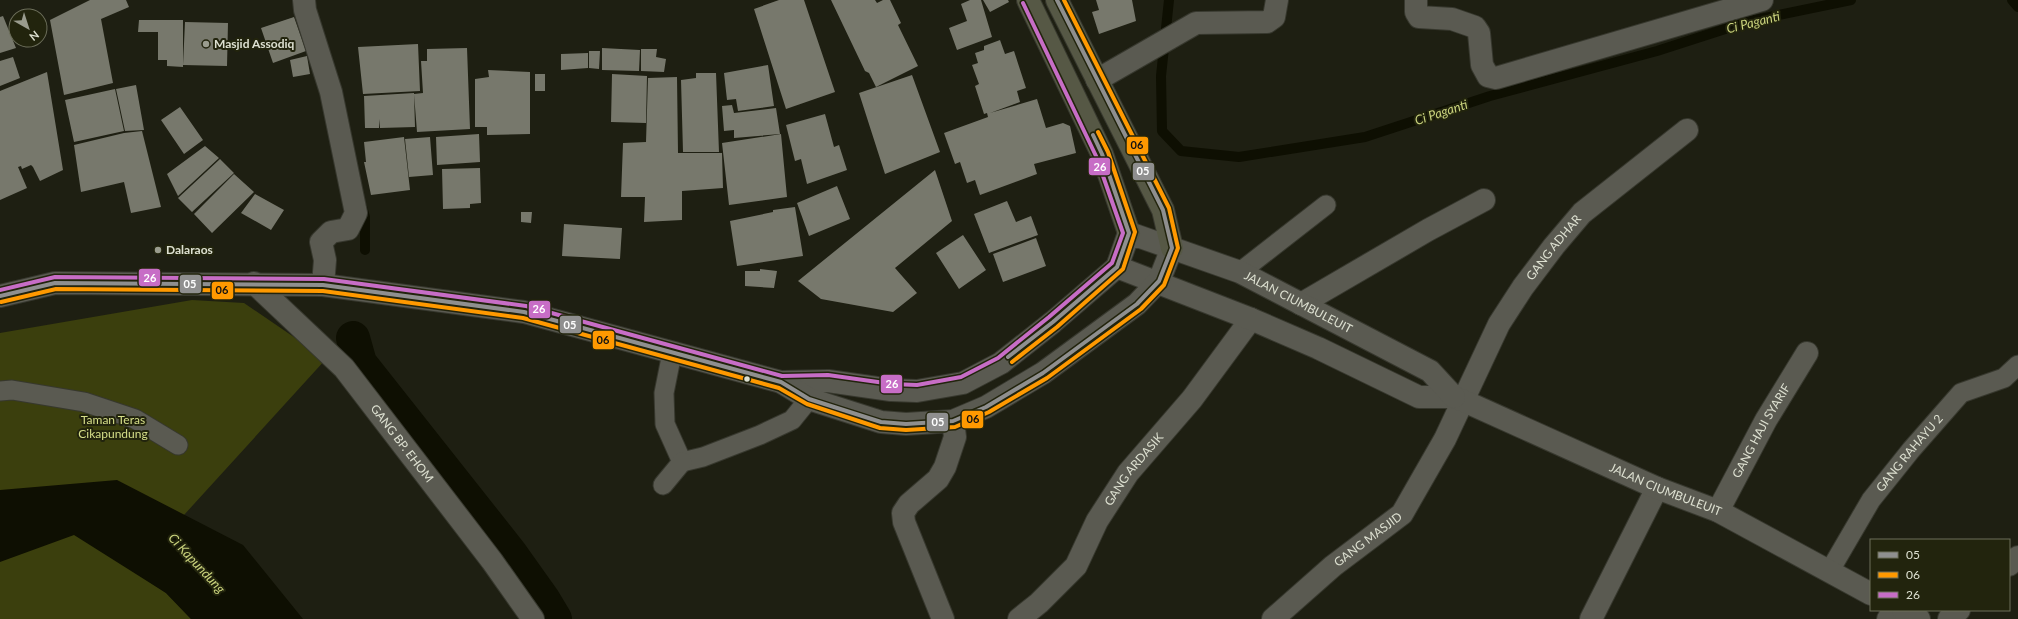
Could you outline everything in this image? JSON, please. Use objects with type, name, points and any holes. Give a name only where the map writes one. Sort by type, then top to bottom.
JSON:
[{"type":"main road","points":[[1028,0],[1102,154],[1129,233]]},
{"type":"main road","points":[[1057,0],[1163,210],[1172,248]]},
{"type":"street","points":[[304,0],[304,10],[331,92],[356,213],[348,229],[331,232],[321,242],[325,260],[323,285]]},
{"type":"street","points":[[1097,80],[1196,23],[1267,22],[1274,17],[1277,0]]},
{"type":"street","points":[[1416,0],[1416,12],[1419,17],[1452,19],[1475,27],[1479,33],[1482,65],[1488,76],[1496,78],[1762,0]]},
{"type":"street","name":"GANG ADHAR","points":[[1459,399],[1499,324],[1523,287],[1554,246],[1582,213],[1687,130]]},
{"type":"street","points":[[1301,304],[1428,230],[1484,200]]},
{"type":"street","points":[[0,296],[55,283],[254,283],[323,285],[524,312],[781,382],[828,381],[890,390],[917,391],[963,383],[1001,363],[1053,322],[1117,267],[1129,233]]},
{"type":"street","name":"JALAN CIUMBULEUIT","points":[[1129,233],[1240,272],[1430,371],[1459,399],[1657,488],[1718,511],[1870,593]]},
{"type":"street","points":[[781,382],[809,399],[844,408],[881,422],[906,424],[953,421],[986,407],[1043,374],[1137,304],[1159,281],[1172,248]]},
{"type":"street","name":"JALAN CIUMBULEUIT","points":[[1117,267],[1159,281],[1318,348],[1419,398],[1459,399]]},
{"type":"street","name":"GANG BP. EHOM","points":[[254,283],[344,368],[492,561],[533,619]]},
{"type":"street","name":"GANG ARDASIK","points":[[1019,619],[1039,603],[1076,566],[1097,521],[1128,473],[1192,399],[1251,319]]},
{"type":"street","name":"GANG HAJI SYARIF","points":[[1718,511],[1766,420],[1807,353]]},
{"type":"street","name":"GANG MASJID","points":[[1273,619],[1333,566],[1402,514],[1445,439],[1459,399]]},
{"type":"street","points":[[943,619],[904,522],[903,513],[909,504],[938,479],[945,467],[955,437],[953,421]]},
{"type":"street","points":[[1591,619],[1657,488]]},
{"type":"street","points":[[2010,564],[2018,557]]},
{"type":"street","points":[[1888,619],[1894,611]]},
{"type":"street","points":[[1905,611],[1919,619]]},
{"type":"street","points":[[1949,619],[1958,611]]},
{"type":"lane","points":[[1240,272],[1326,205]]},
{"type":"lane","points":[[672,353],[664,393],[665,424],[682,462]]},
{"type":"lane","name":"GANG RAHAYU 2","points":[[1829,572],[1871,500],[1911,450],[1961,393],[2004,378],[2018,364]]},
{"type":"lane","points":[[0,391],[12,390],[84,402],[136,419],[178,445]]},
{"type":"lane","points":[[663,484],[682,462],[710,454],[792,420],[809,399]]},
{"type":"green space","name":"Taman Teras Cikapundung","points":[[192,300],[244,303],[326,359],[133,571],[166,593],[191,619],[0,619],[0,333]]},
{"type":"water","name":"Ci Kapundung","points":[[117,480],[243,545],[303,619],[191,619],[166,593],[74,535],[0,562],[0,490]]},
{"type":"building","points":[[90,0],[126,0],[129,7],[101,19],[113,83],[64,95],[50,20]]},
{"type":"building","points":[[779,0],[804,0],[835,92],[786,109],[754,9]]},
{"type":"building","points":[[831,0],[875,0],[877,3],[883,0],[890,0],[901,23],[898,25],[918,66],[876,87],[869,73],[865,71]]},
{"type":"building","points":[[970,0],[981,0],[992,37],[957,50],[949,28],[967,21],[961,4]]},
{"type":"building","points":[[983,0],[1008,0],[1009,2],[990,12]]},
{"type":"building","points":[[1096,0],[1132,0],[1136,21],[1099,34],[1092,12],[1099,10]]},
{"type":"building","points":[[3,16],[8,28],[8,48],[16,48],[0,53],[0,17]]},
{"type":"building","points":[[294,17],[306,51],[273,63],[261,28]]},
{"type":"building","points":[[139,20],[183,20],[183,67],[167,66],[167,60],[158,60],[158,32],[138,32]]},
{"type":"building","name":"Masjid Assodiq","points":[[185,22],[228,23],[227,66],[183,65]]},
{"type":"building","points":[[1000,40],[1005,54],[1014,51],[1026,88],[1017,91],[1020,102],[990,113],[1037,99],[1046,128],[1063,123],[1070,126],[1076,153],[1034,164],[1037,174],[980,195],[975,180],[967,183],[960,162],[955,164],[944,133],[988,117],[987,113],[984,114],[975,86],[979,84],[972,65],[978,63],[975,53],[984,50],[984,46]]},
{"type":"building","points":[[418,44],[420,91],[363,94],[358,47]]},
{"type":"building","points":[[467,48],[470,129],[417,132],[414,94],[423,93],[421,61],[427,61],[427,49]]},
{"type":"building","points":[[602,48],[640,50],[639,71],[602,70]]},
{"type":"building","points":[[641,49],[657,49],[656,57],[666,59],[664,72],[641,71]]},
{"type":"building","points":[[589,51],[600,51],[599,69],[589,68]]},
{"type":"building","points":[[588,53],[588,68],[561,70],[561,54]]},
{"type":"building","points":[[307,56],[310,74],[293,77],[290,60]]},
{"type":"building","points":[[13,57],[20,78],[0,86],[0,61]]},
{"type":"building","points":[[768,65],[774,106],[738,111],[736,99],[727,100],[724,73]]},
{"type":"building","points":[[488,70],[530,72],[530,134],[487,135],[487,127],[475,127],[475,79],[489,77]]},
{"type":"building","points":[[47,72],[63,170],[40,181],[31,165],[22,169],[21,166],[18,167],[27,188],[0,200],[0,91]]},
{"type":"building","points":[[696,73],[716,73],[719,152],[683,152],[681,80],[696,78]]},
{"type":"building","points":[[535,74],[545,74],[545,91],[535,91]]},
{"type":"building","points":[[612,74],[647,76],[646,123],[611,122]]},
{"type":"building","points":[[912,75],[940,152],[885,174],[859,93]]},
{"type":"building","points":[[677,77],[678,153],[722,153],[723,188],[682,191],[682,220],[644,222],[645,197],[621,197],[623,143],[646,142],[648,78]]},
{"type":"building","points":[[136,85],[144,130],[125,131],[116,89]]},
{"type":"building","points":[[115,89],[124,131],[74,142],[65,100]]},
{"type":"building","points":[[414,93],[415,127],[380,128],[379,119],[379,128],[365,128],[364,96]]},
{"type":"building","points":[[732,105],[734,113],[776,108],[780,134],[734,138],[734,130],[724,131],[722,106]]},
{"type":"building","points":[[180,107],[203,140],[184,154],[161,120]]},
{"type":"building","points":[[825,114],[834,147],[839,145],[847,170],[807,184],[801,159],[795,161],[786,125]]},
{"type":"building","points":[[142,131],[161,207],[131,213],[124,182],[81,192],[74,145],[124,133]]},
{"type":"building","points":[[479,134],[480,162],[437,165],[436,137]]},
{"type":"building","points":[[781,134],[787,197],[729,205],[722,143]]},
{"type":"building","points":[[404,137],[410,190],[371,195],[364,162],[366,162],[364,142]]},
{"type":"building","points":[[430,137],[433,175],[409,177],[405,139]]},
{"type":"building","points":[[205,146],[219,158],[178,196],[167,174]]},
{"type":"building","points":[[220,159],[234,173],[192,212],[178,198]]},
{"type":"building","points":[[480,168],[481,203],[470,204],[470,208],[443,209],[442,169]]},
{"type":"building","points":[[935,170],[952,221],[895,268],[917,293],[893,312],[821,299],[798,281]]},
{"type":"building","points":[[234,174],[254,192],[212,233],[194,214]]},
{"type":"building","points":[[837,186],[850,219],[809,236],[797,203]]},
{"type":"building","points":[[255,194],[284,210],[271,230],[241,213]]},
{"type":"building","points":[[1007,201],[1016,222],[1031,216],[1038,235],[989,253],[974,214]]},
{"type":"building","points":[[795,207],[803,256],[737,266],[730,221],[773,212],[773,210]]},
{"type":"building","points":[[521,212],[532,212],[531,223],[521,222]]},
{"type":"building","points":[[564,224],[622,228],[620,259],[562,256]]},
{"type":"building","points":[[963,235],[986,270],[959,289],[936,253]]},
{"type":"building","points":[[1036,238],[1046,266],[1003,282],[993,254]]},
{"type":"building","points":[[760,269],[777,271],[774,288],[745,286],[745,271],[760,271]]},
{"type":"waterway","name":"Ci Paganti","points":[[1169,0],[1161,76],[1162,131],[1181,151],[1239,157],[1365,137],[1490,96],[1657,51],[1750,21],[1851,0]]},
{"type":"waterway","name":"Ci Paganti","points":[[2012,0],[2018,7]]},
{"type":"waterway","points":[[362,207],[365,217],[365,250]]},
{"type":"waterway","points":[[353,338],[360,363],[511,554],[543,599],[555,619]]},
{"type":"transit line","name":"05","points":[[0,296],[55,283],[323,285],[524,312],[781,382],[809,399],[881,422],[906,424],[953,421],[986,407],[1043,373],[1137,304],[1159,281],[1172,248],[1163,210],[1057,0]]},
{"type":"transit line","name":"06","points":[[1,302],[56,289],[323,291],[523,318],[779,388],[807,404],[880,428],[906,430],[955,427],[989,412],[1047,378],[1141,309],[1164,285],[1178,248],[1169,208],[1064,0]]},
{"type":"transit line","name":"26","points":[[0,290],[55,277],[324,279],[526,306],[782,376],[828,375],[892,384],[917,385],[961,377],[998,358],[1112,263],[1123,233],[1096,156],[1023,3]]},
{"type":"transit line","name":"06","points":[[1012,362],[1057,327],[1123,269],[1135,232],[1108,152],[1098,132]]},
{"type":"transit line","name":"05","points":[[1008,357],[1053,322],[1117,267],[1129,233],[1102,154],[1093,135]]},
{"type":"place","name":"Masjid Assodiq","points":[[206,44]]},
{"type":"place","name":"Dalaraos","points":[[158,250]]}]
